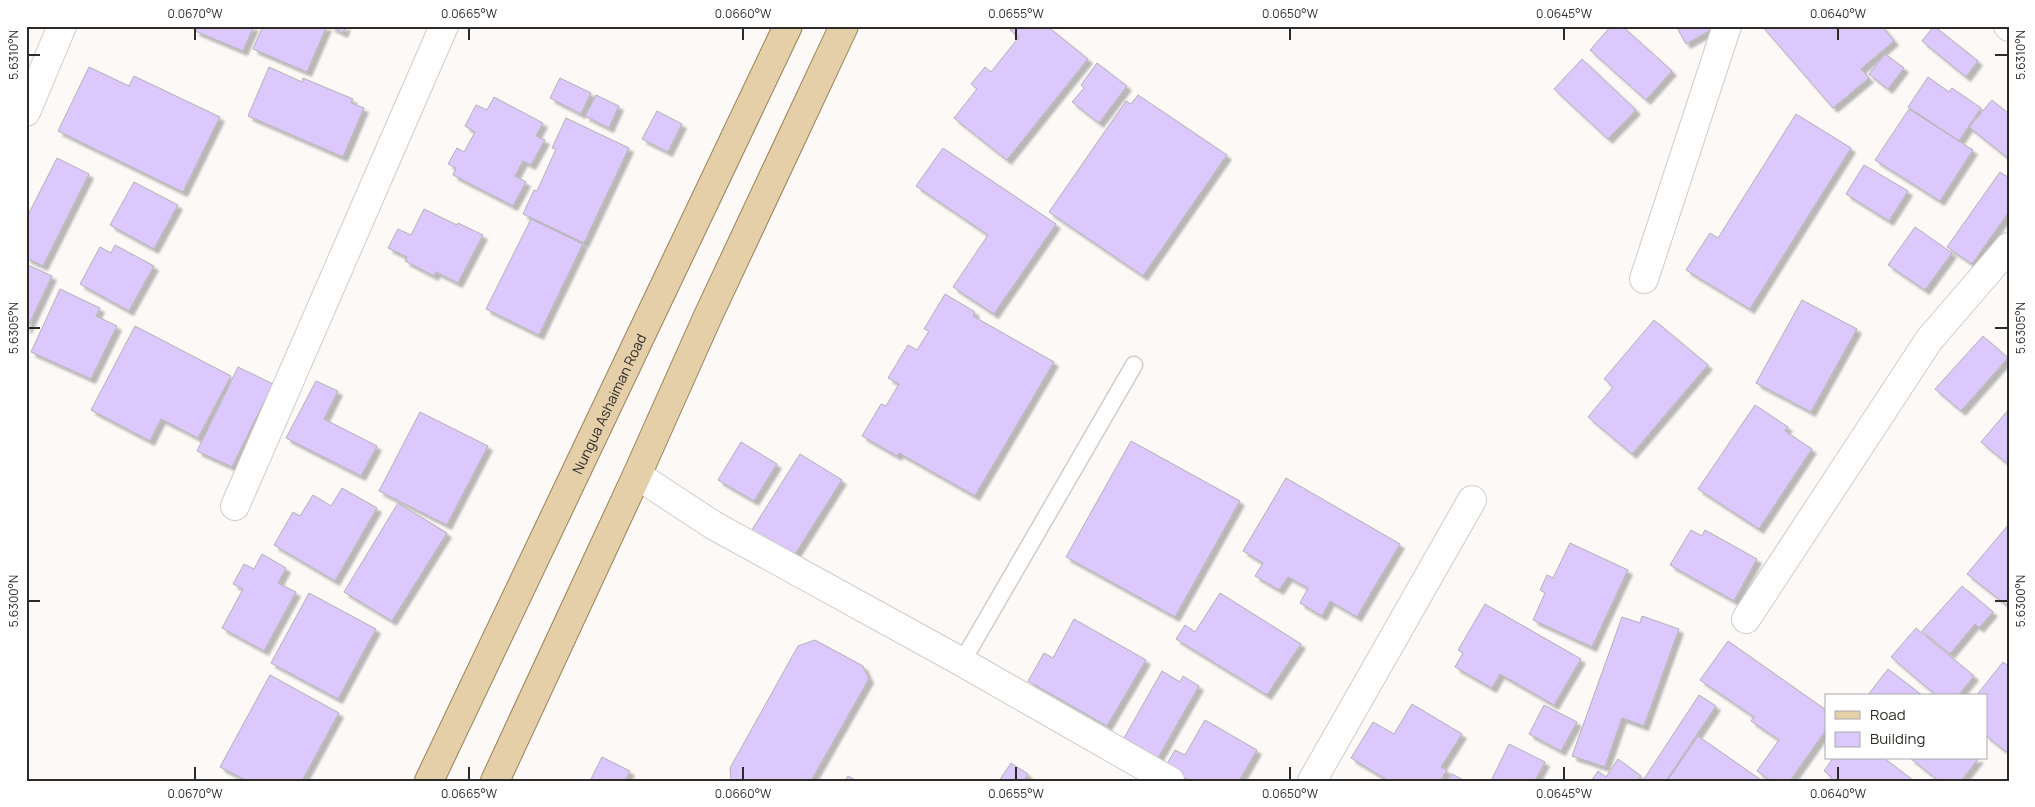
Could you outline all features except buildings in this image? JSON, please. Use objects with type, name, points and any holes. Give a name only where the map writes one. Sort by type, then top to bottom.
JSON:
[{"type":"main road","name":"Nungua Ashaiman Road","points":[[429,781],[788,26]]},
{"type":"main road","points":[[495,781],[637,475],[708,316],[844,26]]},
{"type":"street","points":[[26,112],[62,26]]},
{"type":"street","points":[[235,506],[444,26]]},
{"type":"street","points":[[1644,279],[1728,26]]},
{"type":"street","points":[[1746,620],[1929,340],[2009,247]]},
{"type":"street","points":[[637,475],[713,525],[962,662],[1170,781]]},
{"type":"street","points":[[1312,781],[1472,500]]},
{"type":"lane","points":[[962,662],[1134,365]]}]
